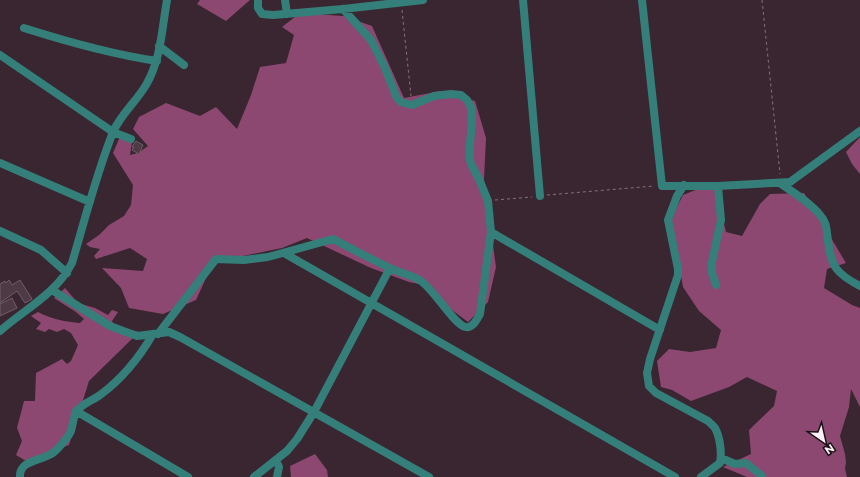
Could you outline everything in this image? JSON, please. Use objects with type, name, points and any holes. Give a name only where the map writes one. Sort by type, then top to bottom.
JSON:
[{"type":"street","points":[[0,331],[52,290],[67,273],[72,263],[104,155],[113,132],[118,122],[146,86],[157,62],[167,0]]},
{"type":"street","points":[[258,0],[258,8],[262,14],[273,15],[422,0]]},
{"type":"street","points":[[285,0],[287,14]]},
{"type":"street","points":[[523,0],[540,196]]},
{"type":"street","points":[[642,0],[662,186],[718,186],[781,184],[790,182],[860,131]]},
{"type":"street","points":[[20,477],[19,473],[24,466],[32,461],[54,453],[71,432],[76,411],[84,404],[100,395],[127,372],[216,259],[244,260],[268,257],[333,239],[390,268],[421,281],[431,290],[459,323],[466,328],[474,324],[480,314],[491,232],[488,200],[471,164],[469,156],[472,120],[471,107],[467,100],[461,95],[451,94],[434,96],[412,104],[401,102],[397,98],[385,68],[371,40],[343,9]]},
{"type":"street","points":[[24,28],[100,51],[157,62]]},
{"type":"street","points":[[159,46],[184,65]]},
{"type":"street","points":[[0,55],[113,132],[131,139]]},
{"type":"street","points":[[0,163],[90,202]]},
{"type":"street","points":[[781,184],[804,200],[821,216],[826,223],[830,257],[836,269],[847,279],[860,286]]},
{"type":"street","points":[[684,185],[677,196],[668,220],[678,269],[675,286],[647,372],[649,386],[656,393],[708,421],[715,428],[721,458],[720,463],[701,477]]},
{"type":"street","points":[[716,284],[712,273],[712,262],[721,220],[718,186]]},
{"type":"street","points":[[0,231],[41,250],[67,273]]},
{"type":"street","points":[[491,232],[660,330]]},
{"type":"street","points":[[284,252],[675,477]]},
{"type":"street","points":[[254,477],[287,451],[297,439],[314,412],[390,268]]},
{"type":"street","points":[[52,290],[110,326],[137,336],[169,332],[180,337],[429,477]]},
{"type":"street","points":[[76,411],[188,477]]},
{"type":"street","points":[[721,458],[735,464],[746,463],[762,476]]},
{"type":"street","points":[[276,460],[279,467],[277,477]]},
{"type":"path","points":[[762,0],[781,184]]},
{"type":"path","points":[[402,2],[412,104]]},
{"type":"path","points":[[488,200],[662,186]]},
{"type":"shaded area","points":[[200,0],[250,0],[226,21],[197,4]]},
{"type":"shaded area","points":[[300,13],[343,16],[372,26],[404,98],[441,91],[475,101],[486,138],[484,179],[496,267],[488,302],[468,322],[444,304],[429,286],[409,282],[371,268],[307,238],[282,248],[209,263],[206,278],[196,300],[163,314],[129,308],[121,288],[102,268],[143,271],[147,259],[130,248],[96,259],[94,256],[100,249],[90,247],[86,244],[99,235],[109,225],[124,216],[131,205],[133,185],[113,153],[119,139],[133,136],[130,155],[138,153],[148,146],[133,129],[139,117],[166,103],[200,116],[216,107],[237,129],[251,95],[260,67],[286,63],[294,35],[282,27]]},
{"type":"shaded area","points":[[860,137],[860,174],[852,164],[846,152]]},
{"type":"shaded area","points":[[698,189],[716,190],[726,232],[742,236],[760,204],[770,194],[804,193],[846,263],[827,269],[824,288],[852,305],[860,308],[860,407],[851,389],[849,407],[840,436],[845,454],[845,469],[847,477],[747,477],[723,467],[751,454],[749,430],[774,406],[777,391],[747,377],[729,387],[691,401],[672,390],[661,387],[657,361],[669,349],[690,352],[716,348],[721,330],[699,311],[683,287],[671,219],[683,195]]},
{"type":"shaded area","points":[[65,288],[78,303],[95,308],[108,315],[112,310],[118,312],[112,321],[115,326],[139,332],[89,381],[69,445],[26,461],[16,455],[22,441],[17,428],[24,401],[35,401],[36,373],[62,359],[67,364],[71,361],[78,345],[71,333],[64,329],[57,332],[49,329],[45,332],[36,329],[41,323],[31,316],[38,312],[59,320],[80,323],[84,319],[54,298]]},
{"type":"shaded area","points":[[315,454],[327,470],[328,477],[291,477],[290,466]]},
{"type":"building","points":[[136,141],[143,145],[139,154],[132,150],[134,147],[132,147]]},
{"type":"building","points":[[9,280],[12,285],[20,280],[32,299],[25,303],[17,291],[0,303],[0,284],[5,281],[6,283]]},
{"type":"building","points":[[12,298],[17,308],[0,316],[0,304]]}]
